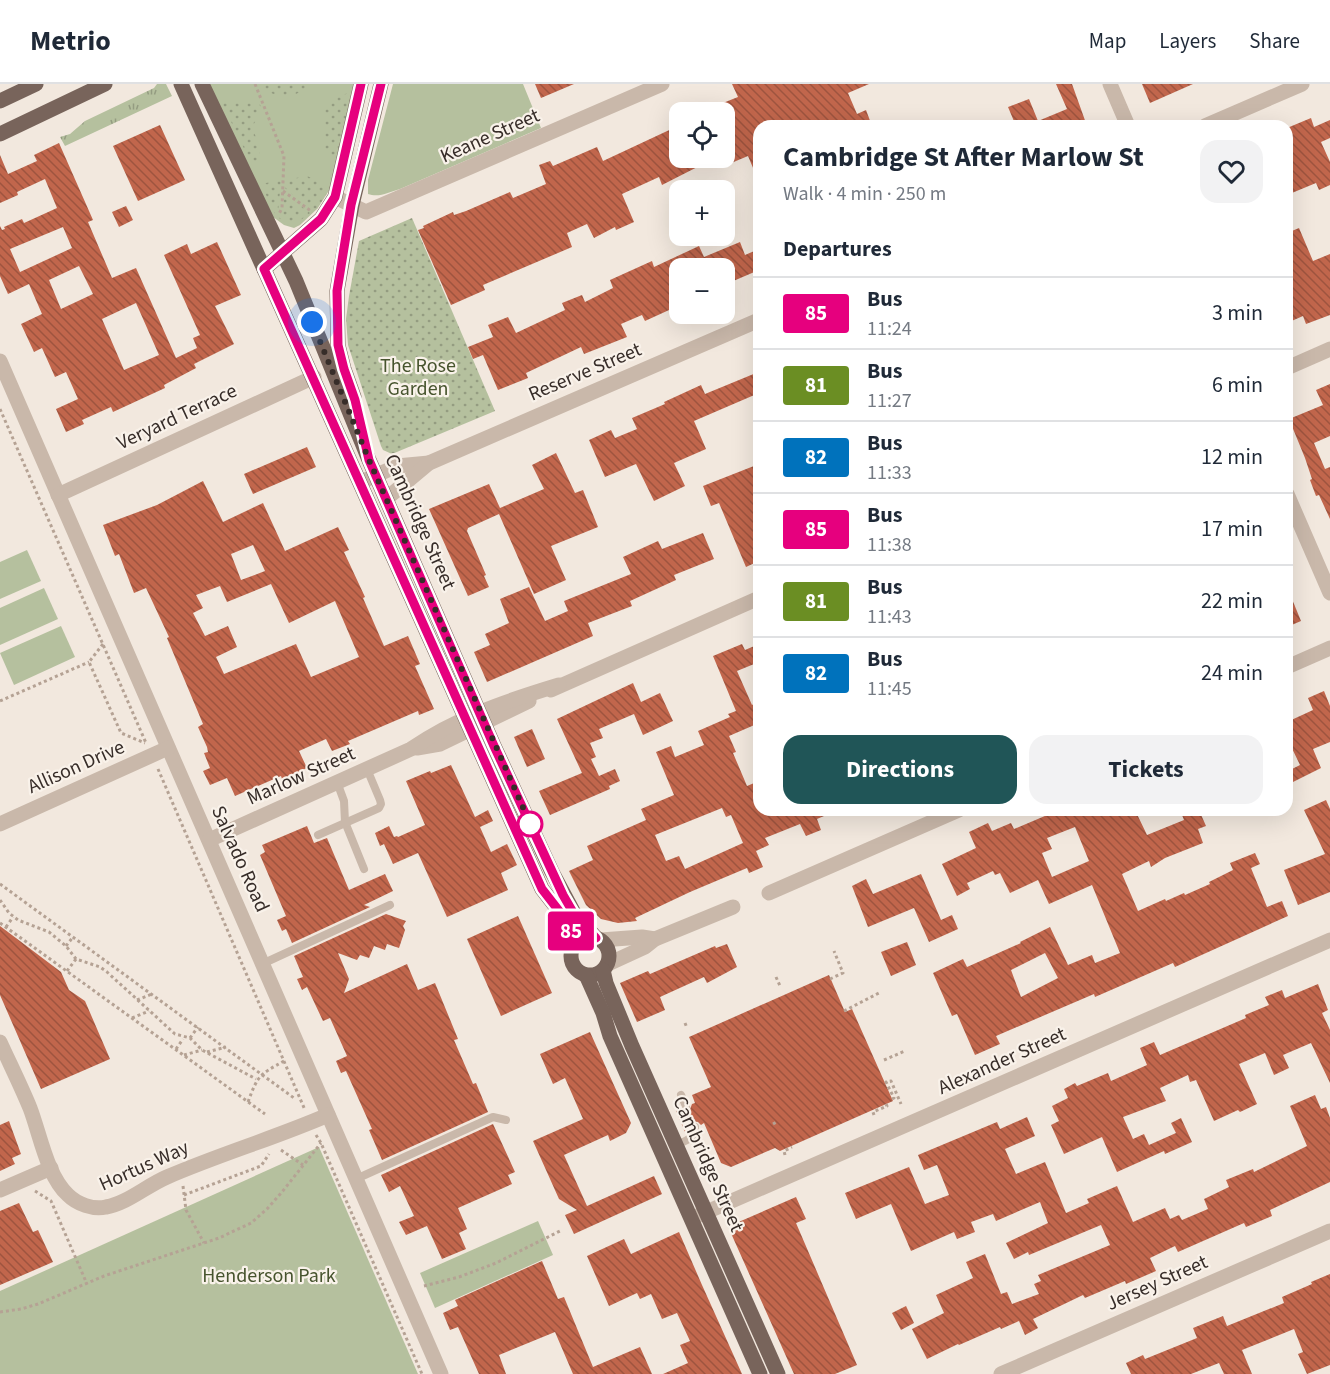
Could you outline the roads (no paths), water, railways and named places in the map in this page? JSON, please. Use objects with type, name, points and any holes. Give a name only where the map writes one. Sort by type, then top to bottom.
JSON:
[{"type":"main road","points":[[0,101],[36,84]]},
{"type":"main road","points":[[0,134],[105,84]]},
{"type":"main road","name":"Cambridge Street","points":[[181,84],[361,482],[475,721],[563,895],[574,914],[598,939]]},
{"type":"main road","name":"Cambridge Street","points":[[202,84],[282,252],[386,499],[542,889],[563,916],[577,942]]},
{"type":"main road","points":[[264,269],[321,219],[335,197],[361,84]]},
{"type":"main road","points":[[366,452],[355,400],[338,345],[337,291],[351,205],[381,84]]},
{"type":"main road","points":[[589,937],[598,939],[607,947],[609,956],[605,967],[598,974],[586,975],[580,972],[572,961],[571,954],[577,942],[589,937]]},
{"type":"main road","name":"Cambridge Street","points":[[605,967],[606,983],[777,1374]]},
{"type":"main road","name":"Cambridge Street","points":[[586,975],[690,1219],[760,1374]]},
{"type":"street","name":"Keane Street","points":[[335,197],[366,213],[662,84]]},
{"type":"street","points":[[1110,84],[1125,120]]},
{"type":"street","points":[[1219,120],[1302,84]]},
{"type":"street","name":"Reserve Street","points":[[386,499],[429,463],[753,323]]},
{"type":"street","points":[[1293,365],[1330,350]]},
{"type":"street","name":"Salvado Road","points":[[0,361],[441,1374]]},
{"type":"street","name":"Veryard Terrace","points":[[58,495],[314,377]]},
{"type":"street","name":"Reserve Street","points":[[361,482],[397,466],[429,463]]},
{"type":"street","points":[[1293,508],[1330,593]]},
{"type":"street","name":"Marlow Street","points":[[209,840],[411,749],[440,744],[502,702],[559,685],[753,601]]},
{"type":"street","points":[[1293,664],[1330,648]]},
{"type":"street","name":"Allison Drive","points":[[0,824],[168,748]]},
{"type":"street","points":[[769,893],[945,816]]},
{"type":"street","points":[[605,967],[645,947],[655,939],[733,907]]},
{"type":"street","points":[[598,939],[642,937],[655,939]]},
{"type":"street","name":"Alexander Street","points":[[690,1219],[1330,940]]},
{"type":"street","name":"Hortus Way","points":[[0,1042],[60,1185],[68,1196],[93,1208],[116,1204],[164,1178],[287,1133],[328,1115]]},
{"type":"street","points":[[0,1190],[51,1168]]},
{"type":"street","name":"Jersey Street","points":[[1001,1374],[1330,1231]]},
{"type":"lane","points":[[318,835],[380,808],[381,804],[367,769]]},
{"type":"lane","points":[[337,782],[344,801],[345,822],[364,869]]},
{"type":"lane","points":[[262,964],[279,954],[390,905]]},
{"type":"lane","points":[[681,1095],[686,1106]]},
{"type":"lane","points":[[356,1179],[494,1117],[506,1120]]},
{"type":"lane","points":[[676,1145],[691,1138],[695,1127]]},
{"type":"park label","name":"The Rose Garden","points":[[418,378]]},
{"type":"park label","name":"Henderson Park","points":[[269,1276]]}]
